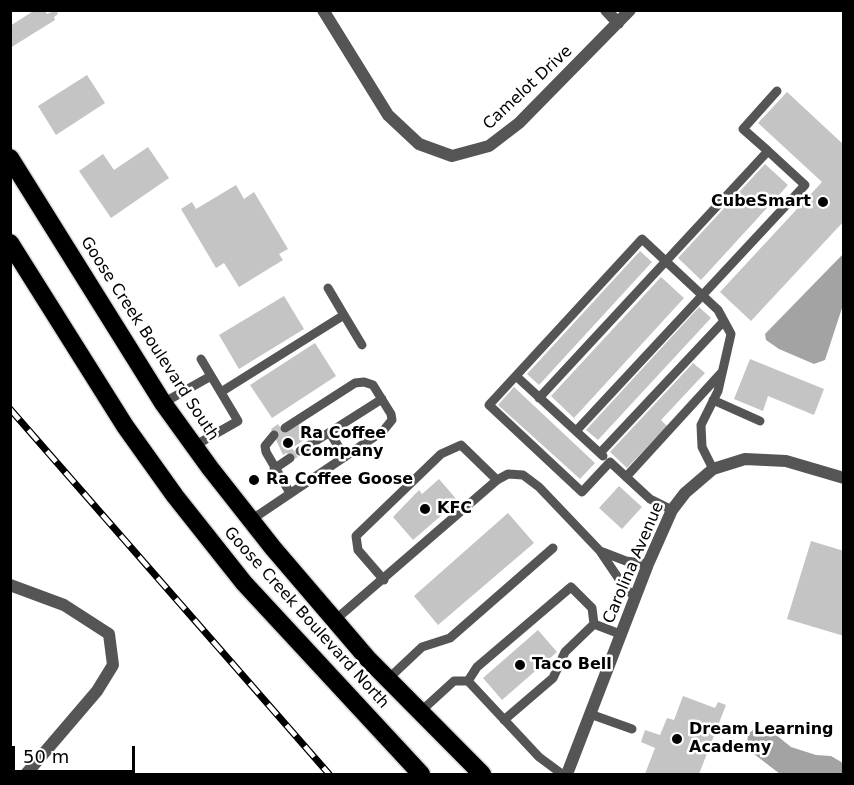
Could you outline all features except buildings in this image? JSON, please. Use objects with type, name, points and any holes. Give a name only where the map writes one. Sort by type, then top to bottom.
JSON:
[{"type":"highway","name":"Goose Creek Boulevard South","points":[[10,158],[163,402],[194,446],[251,520],[335,620],[388,679],[482,774]]},
{"type":"highway","name":"Goose Creek Boulevard North","points":[[10,243],[125,426],[175,496],[244,583],[421,774]]},
{"type":"street","name":"Camelot Drive","points":[[323,10],[388,115],[418,144],[453,156],[489,146],[519,123],[630,10]]},
{"type":"street","points":[[606,10],[618,23]]},
{"type":"street","name":"Carolina Avenue","points":[[565,774],[648,564],[672,510],[685,493],[713,469],[728,462],[765,459],[786,461],[843,478]]},
{"type":"street","points":[[10,585],[64,605],[109,634],[113,665],[97,691],[26,774]]},
{"type":"lane","points":[[576,431],[804,185],[743,129],[777,91]]},
{"type":"lane","points":[[539,398],[768,151]]},
{"type":"lane","points":[[610,462],[582,492],[489,405],[642,240],[718,310],[731,334],[723,371],[701,425],[702,447],[713,469]]},
{"type":"lane","points":[[328,288],[362,345]]},
{"type":"lane","points":[[220,392],[344,315]]},
{"type":"lane","points":[[600,453],[724,321]]},
{"type":"lane","points":[[194,446],[238,421],[201,359]]},
{"type":"lane","points":[[626,477],[723,371]]},
{"type":"lane","points":[[163,402],[211,376]]},
{"type":"lane","points":[[516,376],[650,499],[672,510]]},
{"type":"lane","points":[[251,520],[389,426],[391,414],[373,385],[364,382],[355,384],[285,428]]},
{"type":"lane","points":[[300,451],[382,399]]},
{"type":"lane","points":[[713,400],[760,421]]},
{"type":"lane","points":[[330,432],[345,457]]},
{"type":"lane","points":[[274,435],[266,446],[266,452],[274,469],[291,493]]},
{"type":"lane","points":[[384,579],[358,550],[356,536],[441,454],[460,445],[497,480]]},
{"type":"lane","points":[[274,469],[290,458]]},
{"type":"lane","points":[[335,620],[497,480],[508,474],[523,475],[539,487],[600,550],[625,588],[635,597]]},
{"type":"lane","points":[[388,679],[422,648],[450,638],[553,548]]},
{"type":"lane","points":[[600,550],[626,561],[648,564]]},
{"type":"lane","points":[[468,681],[477,667],[571,587],[592,608],[594,624]]},
{"type":"lane","points":[[594,624],[620,634]]},
{"type":"lane","points":[[504,720],[553,678],[565,652],[594,624]]},
{"type":"lane","points":[[420,712],[454,681],[468,681],[539,758],[565,774]]},
{"type":"lane","points":[[590,714],[632,729]]},
{"type":"shaded area","points":[[843,254],[843,305],[825,360],[814,364],[779,349],[766,340],[765,334]]},
{"type":"shaded area","points":[[753,730],[775,734],[791,747],[816,755],[831,756],[843,763],[843,774],[780,774],[754,754],[747,745],[748,734]]},
{"type":"railway","points":[[10,409],[329,774]]},
{"type":"place","name":"CubeSmart","points":[[823,202]]},
{"type":"place","name":"Ra Coffee Company","points":[[288,443]]},
{"type":"place","name":"Ra Coffee Goose","points":[[254,480]]},
{"type":"place","name":"KFC","points":[[425,509]]},
{"type":"place","name":"Taco Bell","points":[[520,665]]},
{"type":"place","name":"Dream Learning Academy","points":[[677,739]]}]
